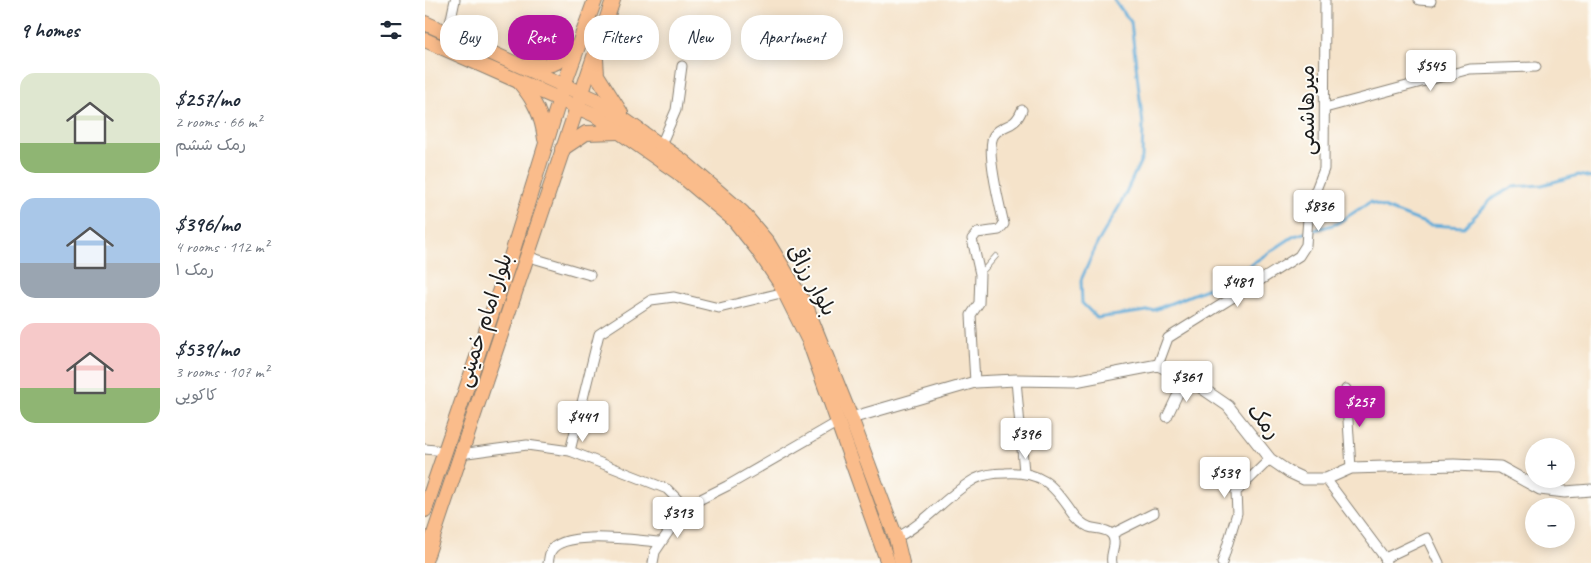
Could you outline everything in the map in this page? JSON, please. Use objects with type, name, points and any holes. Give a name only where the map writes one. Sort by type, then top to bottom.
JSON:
[{"type":"main road","name":"بلوار امام خمینی","points":[[425,562],[520,260],[546,142],[559,98],[595,0]]},
{"type":"main road","name":"بلوار امام خمینی","points":[[608,15],[613,0]]},
{"type":"main road","name":"بلوار رزاقی","points":[[425,23],[440,30]]},
{"type":"main road","name":"بلوار رزاقی","points":[[425,40],[626,127],[661,145],[714,186],[743,212],[768,243],[806,306],[889,540],[902,563]]},
{"type":"main road","points":[[515,63],[548,67],[565,59],[579,44]]},
{"type":"main road","name":"بلوار رزاقی","points":[[498,55],[582,93],[626,127],[734,220],[758,250],[785,292],[845,420]]},
{"type":"main road","name":"بلوار امام خمینی","points":[[425,510],[445,452],[562,149],[592,60]]},
{"type":"main road","points":[[562,149],[587,133],[626,127],[597,75],[596,60]]},
{"type":"main road","points":[[517,80],[535,103],[541,115],[546,142]]},
{"type":"main road","name":"بلوار رزاقی","points":[[889,540],[889,563]]},
{"type":"main road","points":[[889,563],[897,560],[902,563]]},
{"type":"street","points":[[452,15],[455,0]]},
{"type":"street","name":"میرهاشمی","points":[[1158,366],[1168,338],[1299,256],[1306,245],[1308,218],[1312,200],[1324,169],[1325,0]]},
{"type":"street","points":[[1419,0],[1431,1]]},
{"type":"street","points":[[661,145],[676,110],[682,66]]},
{"type":"street","points":[[1325,108],[1470,69],[1536,66]]},
{"type":"street","points":[[975,382],[971,315],[979,303],[980,274],[972,239],[977,233],[999,230],[1004,224],[993,173],[991,140],[996,133],[1017,121],[1022,110]]},
{"type":"street","points":[[520,260],[590,275]]},
{"type":"street","points":[[570,451],[599,334],[651,300],[674,297],[719,308],[785,292]]},
{"type":"street","points":[[653,563],[655,552],[685,507],[727,486],[845,420],[975,382],[1016,380],[1075,381],[1158,366]]},
{"type":"street","name":"رمک","points":[[1158,366],[1185,379],[1228,406],[1270,459],[1289,472],[1304,479],[1326,479],[1351,468],[1454,465],[1499,467],[1540,488],[1565,492],[1591,490]]},
{"type":"street","points":[[1167,417],[1185,379]]},
{"type":"street","points":[[1016,380],[1023,472]]},
{"type":"street","points":[[1346,389],[1351,468]]},
{"type":"street","points":[[460,454],[527,445],[570,451],[667,488],[685,507]]},
{"type":"street","points":[[425,449],[445,452]]},
{"type":"street","points":[[1222,563],[1237,513],[1236,492],[1270,459]]},
{"type":"street","points":[[889,540],[909,532],[974,480],[991,473],[1023,472],[1052,486],[1064,498],[1078,520],[1089,527],[1105,530],[1111,534],[1114,541],[1111,555],[1112,563]]},
{"type":"street","points":[[1326,479],[1385,561],[1427,538],[1439,563]]},
{"type":"street","points":[[1111,534],[1154,513]]},
{"type":"street","points":[[549,563],[551,551],[561,543],[581,538],[661,542]]},
{"type":"lane","points":[[980,274],[996,256]]},
{"type":"waterway","points":[[1114,0],[1131,22],[1143,125],[1142,158],[1120,205],[1098,242],[1081,280],[1082,303],[1097,318],[1154,310],[1226,281],[1294,236],[1336,224],[1370,202],[1430,225],[1464,227],[1493,198],[1512,187],[1542,185],[1579,175],[1591,178]]}]
